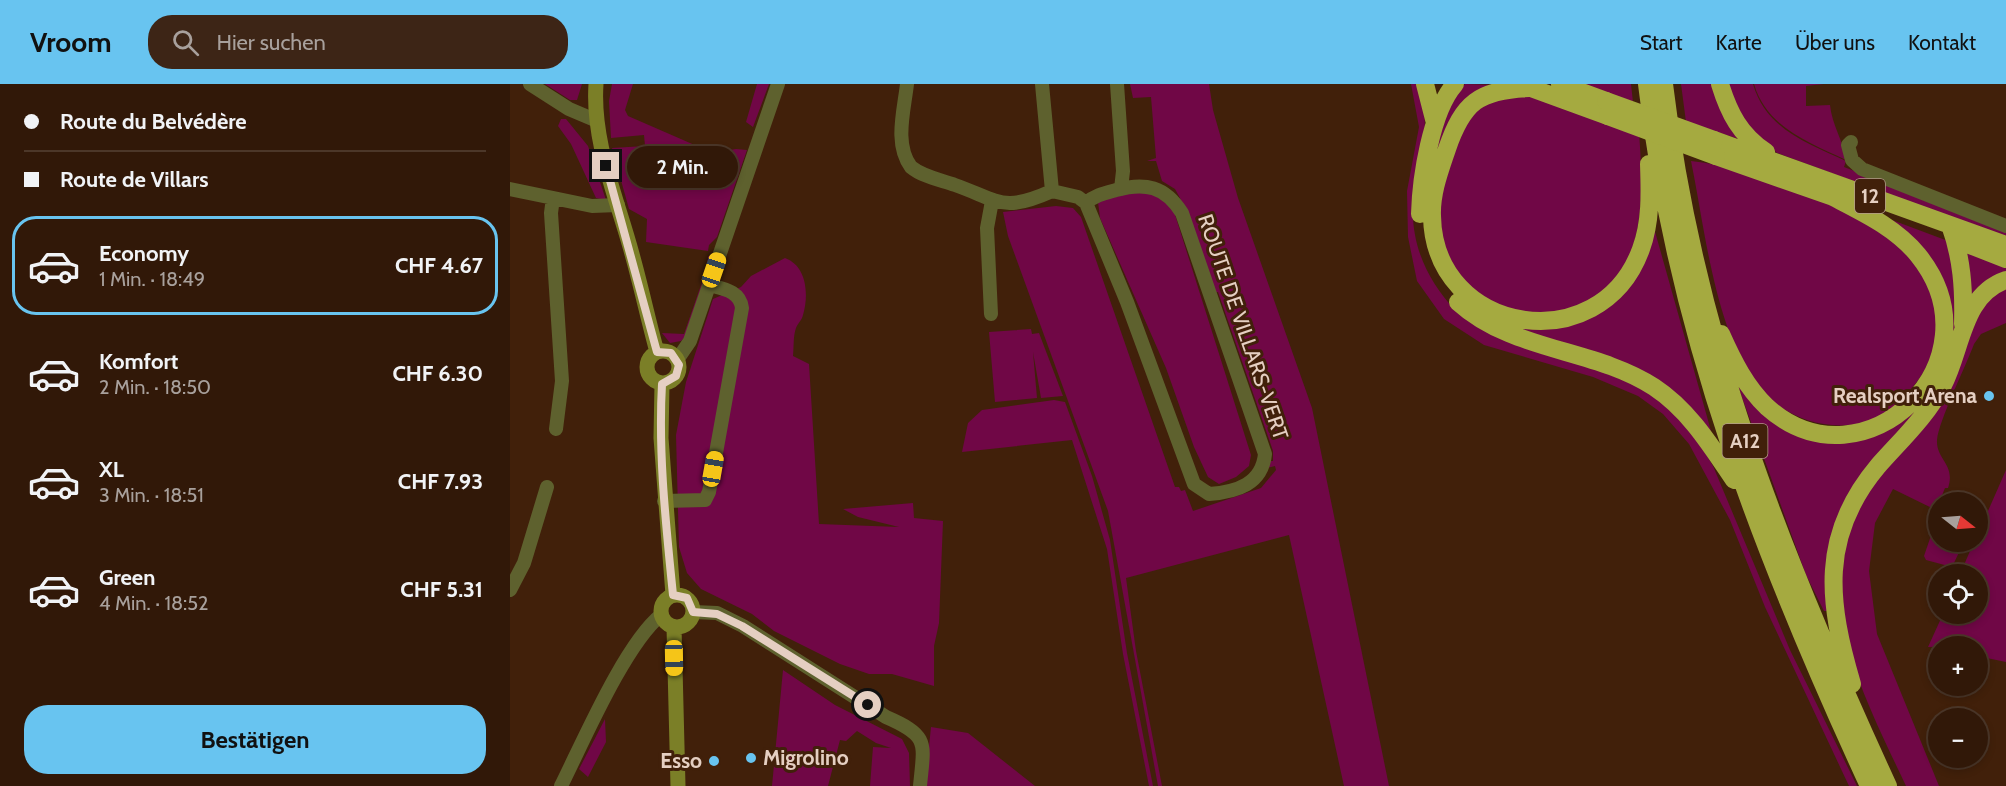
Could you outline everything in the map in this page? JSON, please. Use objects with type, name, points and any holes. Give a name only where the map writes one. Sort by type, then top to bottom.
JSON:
[{"type":"highway","points":[[1425,84],[1435,124]]},
{"type":"highway","points":[[1455,84],[1444,99],[1435,124],[1422,188],[1420,225],[1428,257],[1448,291],[1470,312],[1499,329],[1612,366],[1655,388],[1694,422],[1748,501]]},
{"type":"highway","name":"12","points":[[1560,84],[1607,108]]},
{"type":"highway","points":[[1525,86],[1487,94],[1467,107],[1459,120],[1444,158],[1434,195],[1432,215],[1440,255],[1453,278],[1464,291],[1494,312],[1512,319],[1538,322],[1567,318],[1602,301],[1621,284],[1637,258],[1647,226],[1649,202],[1647,84]]},
{"type":"highway","name":"A12","points":[[1647,84],[1660,178],[1684,290],[1714,402],[1748,501],[1806,645],[1869,786]]},
{"type":"highway","name":"A12","points":[[1664,84],[1675,166],[1700,286],[1724,378],[1761,487],[1806,602],[1888,786]]},
{"type":"highway","points":[[1720,84],[1731,115],[1745,137],[1791,167]]},
{"type":"highway","name":"12","points":[[1525,86],[1607,108],[1715,148],[1833,197],[1952,232],[2006,245]]},
{"type":"highway","name":"12","points":[[1715,148],[1791,167],[1952,232],[2006,259]]},
{"type":"highway","points":[[1700,286],[1742,375],[1754,393],[1782,418],[1815,431],[1836,434],[1858,432],[1894,418],[1910,406],[1936,371],[1945,334],[1940,293],[1932,275],[1905,241],[1880,222],[1833,197]]},
{"type":"highway","points":[[1952,232],[1964,284],[1963,328]]},
{"type":"highway","points":[[1870,747],[1838,637],[1832,585],[1835,553],[1845,520],[1864,484],[1937,395],[1953,362],[1963,328],[1980,298],[1991,287],[2006,280]]},
{"type":"main road","points":[[596,84],[595,120],[657,352]]},
{"type":"main road","points":[[666,351],[677,360],[676,376],[662,384],[652,379],[646,370],[648,359],[657,352],[666,351]]},
{"type":"main road","points":[[662,384],[661,438],[664,501],[673,595]]},
{"type":"main road","points":[[673,595],[687,598],[693,612],[689,622],[674,627],[666,623],[661,615],[663,602],[673,595]]},
{"type":"main road","points":[[674,627],[678,786]]},
{"type":"street","points":[[530,84],[569,110],[595,120]]},
{"type":"street","points":[[677,360],[690,341],[778,84]]},
{"type":"street","points":[[908,84],[901,140],[902,151],[915,170],[992,201],[1009,204],[1033,200],[1052,191],[1078,197],[1086,203]]},
{"type":"street","points":[[1042,84],[1052,191]]},
{"type":"street","points":[[1117,84],[1123,171],[1121,189]]},
{"type":"street","points":[[1849,143],[1852,160],[1862,169],[2006,226]]},
{"type":"street","name":"ROUTE DE VILLARS-VERT","points":[[1146,185],[1165,192],[1182,213],[1265,454],[1259,475],[1253,482],[1241,488],[1209,494],[1194,484],[1127,302],[1086,203],[1094,196],[1146,185]]},
{"type":"street","points":[[510,189],[592,206],[618,205]]},
{"type":"street","points":[[553,198],[551,213],[562,381],[556,429]]},
{"type":"street","points":[[991,314],[987,228],[992,201]]},
{"type":"street","points":[[664,501],[705,500],[709,492],[742,308],[741,299],[735,293],[709,285]]},
{"type":"street","points":[[510,590],[524,563],[547,487]]},
{"type":"street","points":[[693,612],[717,614],[742,626],[918,735],[923,746],[920,786]]},
{"type":"street","points":[[561,786],[623,665],[646,627],[661,615]]},
{"type":"shaded area","points":[[545,84],[582,84],[577,100],[570,100]]},
{"type":"shaded area","points":[[612,84],[633,84],[625,110],[628,116],[713,153],[736,149],[747,150],[717,237],[709,245],[708,251],[646,242],[647,219],[629,209],[612,148],[645,146],[644,135],[611,138],[609,101]]},
{"type":"shaded area","points":[[757,84],[769,84],[753,127],[746,122]]},
{"type":"shaded area","points":[[1130,84],[1209,84],[1213,110],[1238,198],[1312,408],[1389,786],[1344,786],[1289,535],[1126,578],[1136,651],[1162,786],[1158,786],[1108,511],[1008,236],[1003,212],[1056,206],[1073,208],[1081,217],[1175,487],[1179,487],[1181,491],[1185,490],[1193,511],[1261,488],[1276,470],[1275,466],[1267,468],[1268,461],[1273,461],[1273,451],[1218,292],[1213,293],[1180,198],[1175,189],[1162,181],[1156,161],[1147,161],[1156,158],[1151,97],[1133,98]]},
{"type":"shaded area","points":[[1411,84],[1421,84],[1425,124],[1414,189],[1413,223],[1420,255],[1435,284],[1456,311],[1642,388],[1669,408],[1696,437],[1713,466],[1790,650],[1857,786],[1849,786],[1765,607],[1730,520],[1689,444],[1663,414],[1638,396],[1593,377],[1484,345],[1444,319],[1417,281],[1408,237],[1407,191],[1419,127]]},
{"type":"shaded area","points":[[1465,84],[1498,85],[1476,97],[1460,112],[1449,132],[1431,188],[1427,205],[1427,222],[1433,250],[1446,275],[1465,297],[1487,313],[1512,324],[1540,328],[1568,325],[1595,313],[1624,287],[1638,265],[1651,228],[1654,228],[1713,438],[1677,399],[1652,380],[1610,362],[1531,337],[1493,322],[1474,311],[1445,281],[1429,243],[1426,223],[1425,201],[1443,116]]},
{"type":"shaded area","points":[[1581,84],[1631,84],[1633,102]]},
{"type":"shaded area","points":[[1681,84],[1715,84],[1742,140],[1686,122]]},
{"type":"shaded area","points":[[1728,84],[1753,84],[1759,99],[1778,123],[1803,141],[1846,161],[1844,167],[2006,229],[2006,238],[1777,153],[1746,124],[1734,103]]},
{"type":"shaded area","points":[[1754,84],[1824,84],[1806,86],[1806,106],[1830,105],[1846,160],[1804,140],[1779,123],[1760,99]]},
{"type":"shaded area","points":[[1529,94],[1639,132],[1640,211],[1629,258],[1612,286],[1587,304],[1558,312],[1527,312],[1497,304],[1470,287],[1450,262],[1440,230],[1439,211],[1442,192],[1465,122],[1475,108],[1488,98]]},
{"type":"shaded area","points":[[561,119],[566,119],[588,146],[606,200],[596,198],[571,144],[558,126]]},
{"type":"shaded area","points":[[1691,161],[1749,174],[1851,212],[1884,230],[1908,254],[1920,270],[1929,288],[1936,326],[1934,345],[1928,364],[1902,403],[1879,418],[1861,423],[1823,424],[1787,411],[1758,386],[1743,364],[1731,338],[1722,309],[1707,248]]},
{"type":"shaded area","points":[[1147,189],[1171,202],[1251,455],[1249,466],[1236,477],[1219,484],[1208,477],[1194,447],[1166,368],[1100,218],[1098,202],[1108,197]]},
{"type":"shaded area","points":[[1892,220],[1948,241],[1953,247],[1957,326],[1926,402],[1864,474],[1827,611],[1824,611],[1806,575],[1735,378],[1829,438],[1907,415],[1950,325]]},
{"type":"shaded area","points":[[1963,251],[2006,267],[2006,275],[1969,300]]},
{"type":"shaded area","points":[[708,256],[713,256],[686,336],[681,341],[670,343],[662,333],[684,334],[707,268]]},
{"type":"shaded area","points":[[785,258],[798,267],[806,290],[803,315],[795,331],[793,356],[809,364],[819,524],[899,527],[858,517],[843,509],[913,503],[914,518],[943,521],[939,623],[934,646],[934,686],[892,674],[869,674],[840,664],[774,631],[752,614],[701,589],[687,573],[679,547],[676,435],[686,382],[713,299],[741,287],[751,276]]},
{"type":"shaded area","points":[[2006,285],[2006,323],[1981,334],[1974,344],[1939,431],[1937,440],[1939,453],[1950,473],[1948,488],[1945,488],[1943,492],[1928,492],[1928,506],[1893,489],[1875,523],[1869,571],[1877,634],[1928,759],[1928,768],[1932,768],[1939,786],[1906,786],[1865,696],[1848,647],[1839,602],[1839,576],[1843,552],[1860,505],[1983,302]]},
{"type":"shaded area","points":[[1031,329],[1032,334],[1039,333],[1063,396],[1041,398],[1033,352],[1037,398],[995,402],[989,332]]},
{"type":"shaded area","points":[[1054,400],[1065,402],[1092,476],[1110,540],[1127,653],[1153,786],[1149,786],[1123,654],[1107,549],[1072,440],[962,452],[968,423],[982,410]]},
{"type":"shaded area","points":[[2006,470],[2006,662],[1988,658],[1988,636],[1933,636],[1938,624],[1988,624],[1988,564],[1964,564],[1970,552],[1988,552],[1988,511]]},
{"type":"shaded area","points":[[1928,544],[1928,552],[1959,552],[1953,564],[1941,564],[1926,560],[1924,556]]},
{"type":"shaded area","points":[[783,670],[835,705],[902,739],[909,753],[910,786],[870,786],[873,747],[891,748],[876,743],[857,731],[846,741],[840,740],[828,786],[772,786]]},
{"type":"shaded area","points":[[605,719],[606,742],[588,777],[579,769]]},
{"type":"shaded area","points":[[931,727],[968,733],[1035,786],[925,786]]},
{"type":"place","name":"Realsport Arena","points":[[1989,396]]},
{"type":"place","name":"Migrolino","points":[[751,758]]},
{"type":"place","name":"Esso","points":[[714,761]]},
{"type":"route","points":[[606,166],[633,255],[657,352],[671,353],[679,365],[679,371],[672,381],[662,384],[661,399],[664,501],[673,595],[677,594],[687,598],[692,605],[693,612],[705,611],[717,614],[742,626],[868,705]]}]
